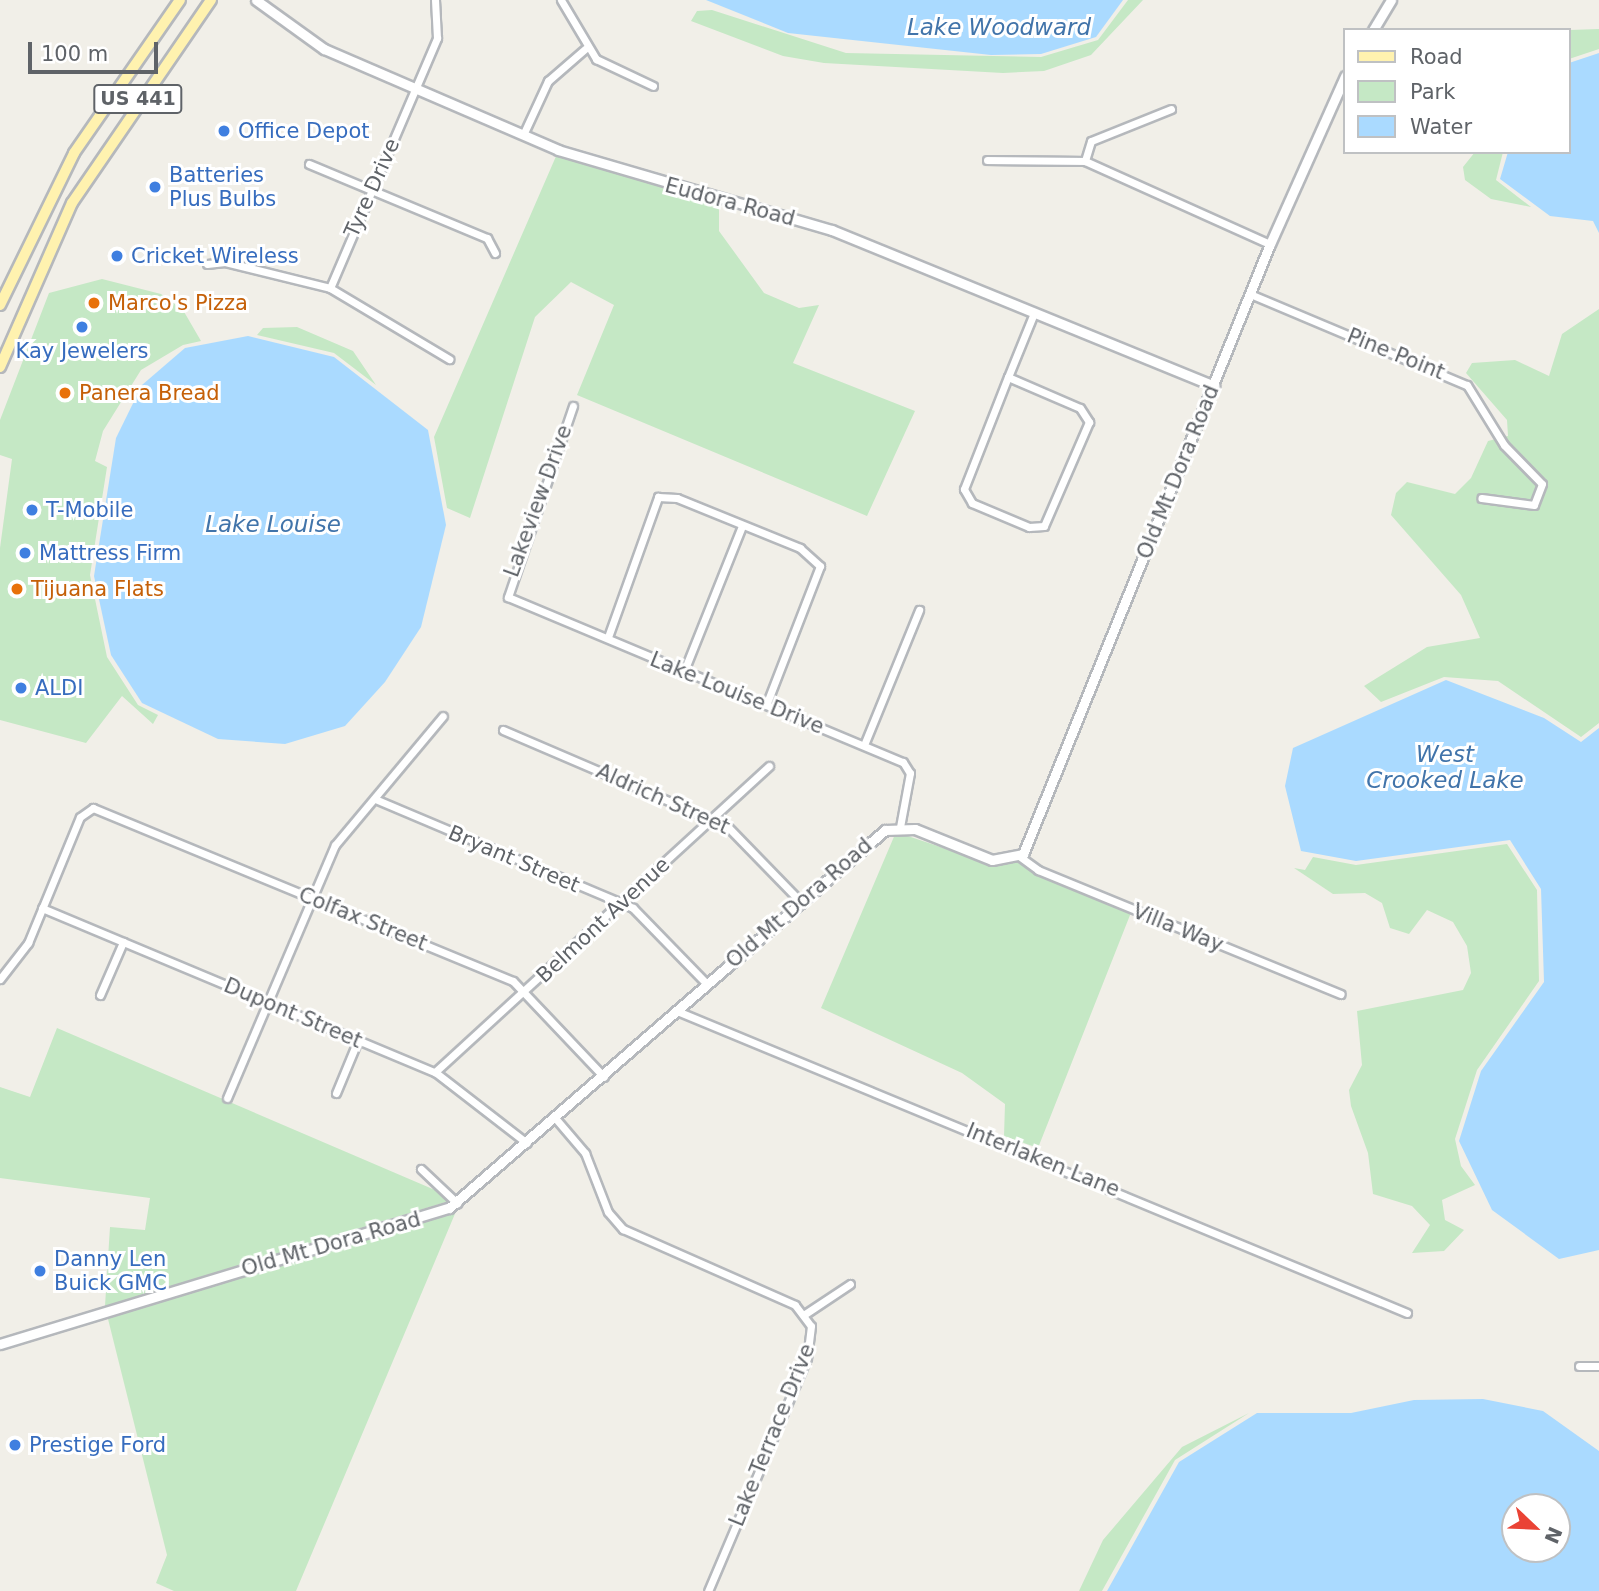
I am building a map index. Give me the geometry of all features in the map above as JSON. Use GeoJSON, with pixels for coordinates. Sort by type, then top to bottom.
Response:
{"type":"FeatureCollection","features":[{"type":"Feature","properties":{"kind":"main road","name":"US 441"},"geometry":{"type":"LineString","coordinates":[[0,305],[74,153],[180,0]]}},
{"type":"Feature","properties":{"kind":"main road","name":"US 441"},"geometry":{"type":"LineString","coordinates":[[0,367],[72,204],[211,0]]}},
{"type":"Feature","properties":{"kind":"street","name":"Eudora Road"},"geometry":{"type":"LineString","coordinates":[[256,0],[324,49],[523,135],[594,163],[832,230],[1214,386]]}},
{"type":"Feature","properties":{"kind":"street","name":"Tyre Drive"},"geometry":{"type":"LineString","coordinates":[[330,288],[437,38],[435,0]]}},
{"type":"Feature","properties":{"kind":"street"},"geometry":{"type":"LineString","coordinates":[[561,0],[585,49],[606,66],[653,86]]}},
{"type":"Feature","properties":{"kind":"street"},"geometry":{"type":"LineString","coordinates":[[1374,28],[1391,0]]}},
{"type":"Feature","properties":{"kind":"street"},"geometry":{"type":"LineString","coordinates":[[523,135],[548,81],[585,49]]}},
{"type":"Feature","properties":{"kind":"street","name":"Old Mt Dora Road"},"geometry":{"type":"LineString","coordinates":[[1019,856],[1038,829],[1270,244],[1344,78]]}},
{"type":"Feature","properties":{"kind":"street"},"geometry":{"type":"LineString","coordinates":[[1085,161],[1091,141],[1171,109]]}},
{"type":"Feature","properties":{"kind":"street"},"geometry":{"type":"LineString","coordinates":[[987,160],[1085,161],[1270,244]]}},
{"type":"Feature","properties":{"kind":"street"},"geometry":{"type":"LineString","coordinates":[[309,164],[487,238],[495,253]]}},
{"type":"Feature","properties":{"kind":"street"},"geometry":{"type":"LineString","coordinates":[[207,264],[225,262],[330,288],[449,359]]}},
{"type":"Feature","properties":{"kind":"street","name":"Pine Point"},"geometry":{"type":"LineString","coordinates":[[1250,294],[1467,384],[1504,445],[1542,484],[1541,500],[1534,505],[1481,498]]}},
{"type":"Feature","properties":{"kind":"street"},"geometry":{"type":"LineString","coordinates":[[1008,377],[1080,408],[1089,422],[1044,526],[1029,527],[965,495],[966,473],[1034,313]]}},
{"type":"Feature","properties":{"kind":"street","name":"Lakeview Drive"},"geometry":{"type":"LineString","coordinates":[[508,597],[573,406]]}},
{"type":"Feature","properties":{"kind":"street"},"geometry":{"type":"LineString","coordinates":[[608,637],[658,497],[677,498],[817,557],[810,594],[766,705]]}},
{"type":"Feature","properties":{"kind":"street"},"geometry":{"type":"LineString","coordinates":[[684,671],[742,526]]}},
{"type":"Feature","properties":{"kind":"street","name":"Lake Louise Drive"},"geometry":{"type":"LineString","coordinates":[[508,597],[864,745],[909,770],[900,827]]}},
{"type":"Feature","properties":{"kind":"street"},"geometry":{"type":"LineString","coordinates":[[864,745],[919,610]]}},
{"type":"Feature","properties":{"kind":"street"},"geometry":{"type":"LineString","coordinates":[[227,1098],[335,845],[443,716]]}},
{"type":"Feature","properties":{"kind":"street","name":"Aldrich Street"},"geometry":{"type":"LineString","coordinates":[[503,730],[715,820],[749,844],[799,900]]}},
{"type":"Feature","properties":{"kind":"street","name":"Belmont Avenue"},"geometry":{"type":"LineString","coordinates":[[435,1072],[715,820],[769,766]]}},
{"type":"Feature","properties":{"kind":"street","name":"Bryant Street"},"geometry":{"type":"LineString","coordinates":[[375,799],[633,908],[707,984]]}},
{"type":"Feature","properties":{"kind":"street","name":"Colfax Street"},"geometry":{"type":"LineString","coordinates":[[42,908],[80,817],[90,808],[528,990],[604,1077]]}},
{"type":"Feature","properties":{"kind":"street"},"geometry":{"type":"LineString","coordinates":[[900,827],[992,860],[1019,856]]}},
{"type":"Feature","properties":{"kind":"street","name":"Old Mt Dora Road"},"geometry":{"type":"LineString","coordinates":[[0,1344],[404,1225],[457,1203],[529,1144],[860,846],[900,827]]}},
{"type":"Feature","properties":{"kind":"street","name":"Villa Way"},"geometry":{"type":"LineString","coordinates":[[1019,856],[1038,870],[1341,994]]}},
{"type":"Feature","properties":{"kind":"street"},"geometry":{"type":"LineString","coordinates":[[0,979],[18,961],[42,908]]}},
{"type":"Feature","properties":{"kind":"street","name":"Dupont Street"},"geometry":{"type":"LineString","coordinates":[[42,908],[435,1072],[529,1144]]}},
{"type":"Feature","properties":{"kind":"street"},"geometry":{"type":"LineString","coordinates":[[100,995],[123,942]]}},
{"type":"Feature","properties":{"kind":"street","name":"Interlaken Lane"},"geometry":{"type":"LineString","coordinates":[[677,1011],[1407,1312]]}},
{"type":"Feature","properties":{"kind":"street"},"geometry":{"type":"LineString","coordinates":[[336,1093],[358,1040]]}},
{"type":"Feature","properties":{"kind":"street","name":"Lake Terrace Drive"},"geometry":{"type":"LineString","coordinates":[[556,1119],[585,1153],[608,1212],[623,1229],[805,1314],[812,1334],[807,1358],[708,1591]]}},
{"type":"Feature","properties":{"kind":"street"},"geometry":{"type":"LineString","coordinates":[[421,1169],[457,1203]]}},
{"type":"Feature","properties":{"kind":"street"},"geometry":{"type":"LineString","coordinates":[[805,1314],[850,1284]]}},
{"type":"Feature","properties":{"kind":"street"},"geometry":{"type":"LineString","coordinates":[[1578,1366],[1599,1366]]}},
{"type":"Feature","properties":{"kind":"green space"},"geometry":{"type":"Polygon","coordinates":[[[1128,0],[1143,0],[1091,55],[1044,71],[1003,73],[824,63],[783,56],[691,21],[697,11],[712,10],[846,53],[1041,57],[1098,40],[1128,0]]]}},
{"type":"Feature","properties":{"kind":"green space"},"geometry":{"type":"Polygon","coordinates":[[[1599,29],[1599,49],[1571,58],[1571,30],[1599,29]]]}},
{"type":"Feature","properties":{"kind":"green space"},"geometry":{"type":"Polygon","coordinates":[[[557,154],[719,203],[719,231],[764,293],[799,308],[819,305],[793,363],[915,411],[867,516],[577,395],[614,305],[571,282],[535,317],[470,518],[447,508],[434,437],[557,154]]]}},
{"type":"Feature","properties":{"kind":"green space"},"geometry":{"type":"Polygon","coordinates":[[[1473,154],[1502,154],[1496,180],[1531,207],[1491,199],[1465,180],[1463,167],[1473,154]]]}},
{"type":"Feature","properties":{"kind":"green space"},"geometry":{"type":"Polygon","coordinates":[[[102,279],[161,294],[183,310],[201,341],[183,345],[141,370],[103,431],[95,461],[107,467],[90,575],[107,657],[138,705],[158,715],[153,724],[122,696],[86,743],[0,720],[0,548],[12,459],[0,455],[0,420],[49,293],[102,279]]]}},
{"type":"Feature","properties":{"kind":"green space"},"geometry":{"type":"Polygon","coordinates":[[[1599,309],[1599,723],[1581,737],[1498,681],[1444,677],[1381,702],[1364,686],[1427,647],[1480,638],[1461,595],[1391,515],[1396,493],[1407,482],[1455,494],[1471,478],[1488,441],[1508,436],[1507,420],[1466,373],[1472,363],[1515,360],[1549,376],[1562,334],[1599,309]]]}},
{"type":"Feature","properties":{"kind":"green space"},"geometry":{"type":"Polygon","coordinates":[[[297,327],[353,351],[376,385],[334,353],[257,335],[263,328],[297,327]]]}},
{"type":"Feature","properties":{"kind":"green space"},"geometry":{"type":"Polygon","coordinates":[[[896,832],[991,864],[1020,861],[1134,905],[1038,1148],[1004,1136],[1005,1104],[962,1073],[821,1008],[896,832]]]}},
{"type":"Feature","properties":{"kind":"green space"},"geometry":{"type":"Polygon","coordinates":[[[1507,844],[1537,890],[1539,981],[1477,1070],[1455,1139],[1461,1166],[1475,1185],[1442,1200],[1445,1220],[1464,1230],[1444,1251],[1412,1253],[1430,1225],[1412,1206],[1373,1194],[1368,1153],[1351,1106],[1349,1090],[1362,1065],[1357,1011],[1463,990],[1471,973],[1467,946],[1453,922],[1427,910],[1409,934],[1390,928],[1382,903],[1365,893],[1333,894],[1294,868],[1305,870],[1313,857],[1356,865],[1507,844]]]}},
{"type":"Feature","properties":{"kind":"green space"},"geometry":{"type":"Polygon","coordinates":[[[57,1028],[456,1199],[105,1306],[110,1227],[145,1230],[150,1198],[0,1178],[0,1087],[30,1097],[57,1028]]]}},
{"type":"Feature","properties":{"kind":"green space"},"geometry":{"type":"Polygon","coordinates":[[[457,1209],[296,1591],[174,1591],[156,1583],[167,1555],[107,1315],[457,1209]]]}},
{"type":"Feature","properties":{"kind":"green space"},"geometry":{"type":"Polygon","coordinates":[[[1249,1413],[1175,1460],[1102,1591],[1079,1591],[1103,1540],[1182,1447],[1249,1413]]]}},
{"type":"Feature","properties":{"kind":"water","name":"Lake Woodward"},"geometry":{"type":"Polygon","coordinates":[[[706,0],[1123,0],[1096,37],[1041,54],[991,55],[788,33],[706,0]]]}},
{"type":"Feature","properties":{"kind":"water"},"geometry":{"type":"Polygon","coordinates":[[[1599,53],[1599,233],[1593,221],[1550,216],[1500,179],[1507,154],[1571,154],[1571,62],[1599,53]]]}},
{"type":"Feature","properties":{"kind":"water","name":"Lake Louise"},"geometry":{"type":"Polygon","coordinates":[[[248,336],[334,357],[428,430],[446,525],[421,627],[385,682],[345,726],[285,744],[218,739],[142,703],[111,655],[94,576],[116,438],[142,385],[185,348],[248,336]]]}},
{"type":"Feature","properties":{"kind":"water","name":"West Crooked Lake"},"geometry":{"type":"Polygon","coordinates":[[[1446,680],[1544,718],[1581,742],[1599,728],[1599,1250],[1559,1259],[1492,1210],[1459,1141],[1481,1071],[1544,982],[1541,889],[1510,840],[1356,861],[1301,851],[1285,786],[1293,748],[1446,680]]]}},
{"type":"Feature","properties":{"kind":"water"},"geometry":{"type":"Polygon","coordinates":[[[1483,1399],[1543,1411],[1599,1451],[1599,1591],[1107,1591],[1179,1462],[1257,1413],[1351,1413],[1414,1400],[1483,1399]]]}},
{"type":"Feature","properties":{"kind":"place","name":"Office Depot"},"geometry":{"type":"Point","coordinates":[224,131]}},
{"type":"Feature","properties":{"kind":"place","name":"Batteries Plus Bulbs"},"geometry":{"type":"Point","coordinates":[155,187]}},
{"type":"Feature","properties":{"kind":"place","name":"Cricket Wireless"},"geometry":{"type":"Point","coordinates":[117,256]}},
{"type":"Feature","properties":{"kind":"place","name":"Marco's Pizza"},"geometry":{"type":"Point","coordinates":[94,303]}},
{"type":"Feature","properties":{"kind":"place","name":"Kay Jewelers"},"geometry":{"type":"Point","coordinates":[82,327]}},
{"type":"Feature","properties":{"kind":"place","name":"Panera Bread"},"geometry":{"type":"Point","coordinates":[65,393]}},
{"type":"Feature","properties":{"kind":"place","name":"T-Mobile"},"geometry":{"type":"Point","coordinates":[32,510]}},
{"type":"Feature","properties":{"kind":"place","name":"Mattress Firm"},"geometry":{"type":"Point","coordinates":[25,553]}},
{"type":"Feature","properties":{"kind":"place","name":"Tijuana Flats"},"geometry":{"type":"Point","coordinates":[17,589]}},
{"type":"Feature","properties":{"kind":"place","name":"ALDI"},"geometry":{"type":"Point","coordinates":[21,688]}},
{"type":"Feature","properties":{"kind":"place","name":"Danny Len Buick GMC"},"geometry":{"type":"Point","coordinates":[40,1271]}},
{"type":"Feature","properties":{"kind":"place","name":"Prestige Ford"},"geometry":{"type":"Point","coordinates":[15,1445]}}]}
